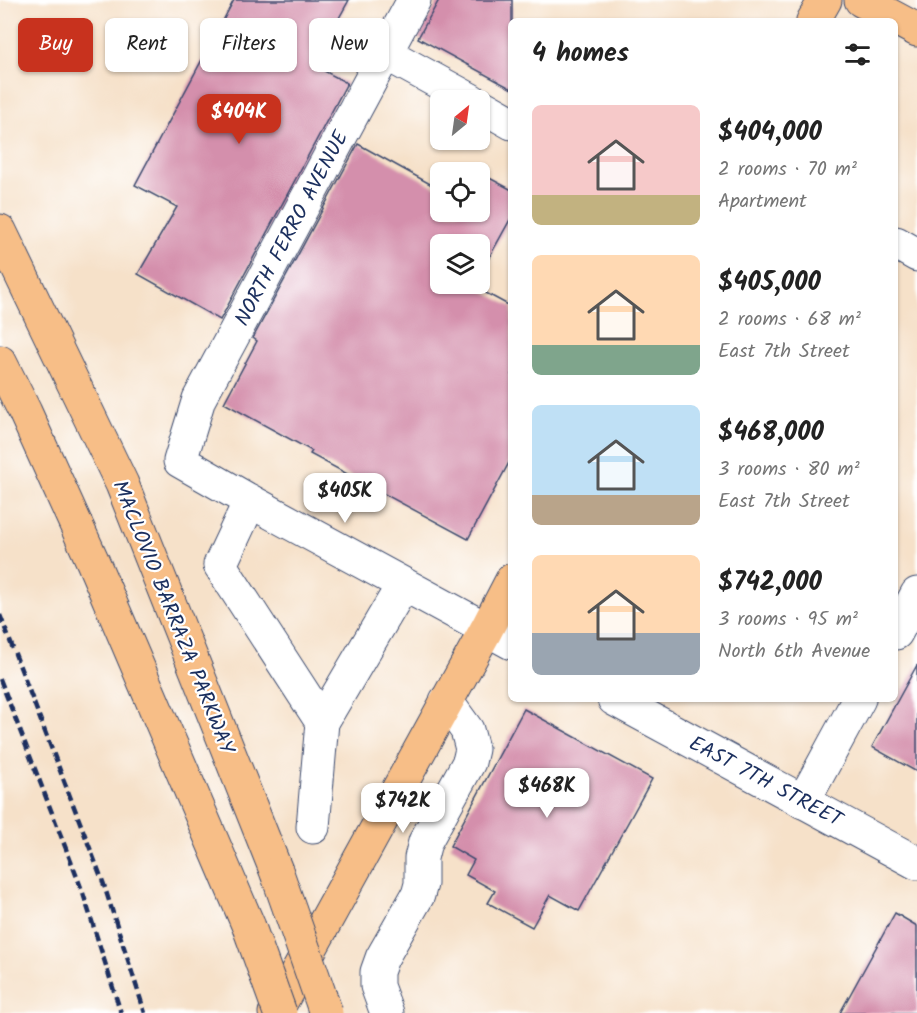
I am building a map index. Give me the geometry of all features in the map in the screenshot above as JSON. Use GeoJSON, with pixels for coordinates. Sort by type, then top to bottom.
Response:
{"type":"FeatureCollection","features":[{"type":"Feature","properties":{"kind":"main road"},"geometry":{"type":"LineString","coordinates":[[815,18],[825,0]]}},
{"type":"Feature","properties":{"kind":"main road"},"geometry":{"type":"LineString","coordinates":[[861,0],[895,18]]}},
{"type":"Feature","properties":{"kind":"main road"},"geometry":{"type":"LineString","coordinates":[[898,20],[917,30]]}},
{"type":"Feature","properties":{"kind":"main road","name":"MACLOVIO BARRAZA PARKWAY"},"geometry":{"type":"LineString","coordinates":[[0,231],[122,484],[277,873],[326,1013]]}},
{"type":"Feature","properties":{"kind":"main road"},"geometry":{"type":"LineString","coordinates":[[0,362],[93,562],[249,927],[280,1013]]}},
{"type":"Feature","properties":{"kind":"main road"},"geometry":{"type":"LineString","coordinates":[[275,1013],[446,701],[499,637],[508,598]]}},
{"type":"Feature","properties":{"kind":"street","name":"NORTH FERRO AVENUE"},"geometry":{"type":"LineString","coordinates":[[389,46],[414,0]]}},
{"type":"Feature","properties":{"kind":"street"},"geometry":{"type":"LineString","coordinates":[[389,55],[453,90]]}},
{"type":"Feature","properties":{"kind":"street","name":"NORTH FERRO AVENUE"},"geometry":{"type":"LineString","coordinates":[[250,501],[180,461],[199,399],[375,72]]}},
{"type":"Feature","properties":{"kind":"street"},"geometry":{"type":"LineString","coordinates":[[490,111],[508,121]]}},
{"type":"Feature","properties":{"kind":"street"},"geometry":{"type":"LineString","coordinates":[[898,244],[917,255]]}},
{"type":"Feature","properties":{"kind":"street"},"geometry":{"type":"LineString","coordinates":[[322,722],[220,565],[250,501],[499,637]]}},
{"type":"Feature","properties":{"kind":"street"},"geometry":{"type":"LineString","coordinates":[[313,827],[322,722],[403,585]]}},
{"type":"Feature","properties":{"kind":"street"},"geometry":{"type":"LineString","coordinates":[[898,629],[917,594]]}},
{"type":"Feature","properties":{"kind":"street"},"geometry":{"type":"LineString","coordinates":[[387,1013],[377,986],[377,972],[382,958],[418,895],[421,884],[421,858],[425,842],[469,762],[472,749],[467,730],[446,701]]}},
{"type":"Feature","properties":{"kind":"street","name":"EAST 7TH STREET"},"geometry":{"type":"LineString","coordinates":[[620,702],[917,863]]}},
{"type":"Feature","properties":{"kind":"street"},"geometry":{"type":"LineString","coordinates":[[803,802],[858,702]]}},
{"type":"Feature","properties":{"kind":"building"},"geometry":{"type":"Polygon","coordinates":[[[234,0],[349,0],[339,18],[309,18],[309,72],[326,72],[347,83],[220,320],[138,274],[177,207],[135,185],[200,64],[200,72],[297,72],[297,18],[224,18],[234,0]]]}},
{"type":"Feature","properties":{"kind":"building"},"geometry":{"type":"Polygon","coordinates":[[[439,0],[512,0],[512,18],[508,18],[508,87],[418,38],[439,0]]]}},
{"type":"Feature","properties":{"kind":"building"},"geometry":{"type":"Polygon","coordinates":[[[358,144],[430,184],[430,222],[490,222],[490,178],[508,188],[508,223],[490,256],[490,234],[430,234],[430,294],[488,294],[508,305],[508,464],[468,539],[310,454],[312,451],[224,403],[257,341],[253,338],[358,144]]]}},
{"type":"Feature","properties":{"kind":"building"},"geometry":{"type":"Polygon","coordinates":[[[917,665],[917,772],[872,747],[917,665]]]}},
{"type":"Feature","properties":{"kind":"building"},"geometry":{"type":"Polygon","coordinates":[[[524,709],[652,779],[579,911],[550,895],[532,927],[488,903],[495,891],[466,875],[474,860],[450,846],[524,709]]]}},
{"type":"Feature","properties":{"kind":"building"},"geometry":{"type":"Polygon","coordinates":[[[895,913],[917,926],[917,1013],[840,1013],[895,913]]]}},
{"type":"Feature","properties":{"kind":"railway"},"geometry":{"type":"LineString","coordinates":[[0,615],[103,882],[145,1013]]}},
{"type":"Feature","properties":{"kind":"railway"},"geometry":{"type":"LineString","coordinates":[[0,679],[82,890],[121,1013]]}}]}
